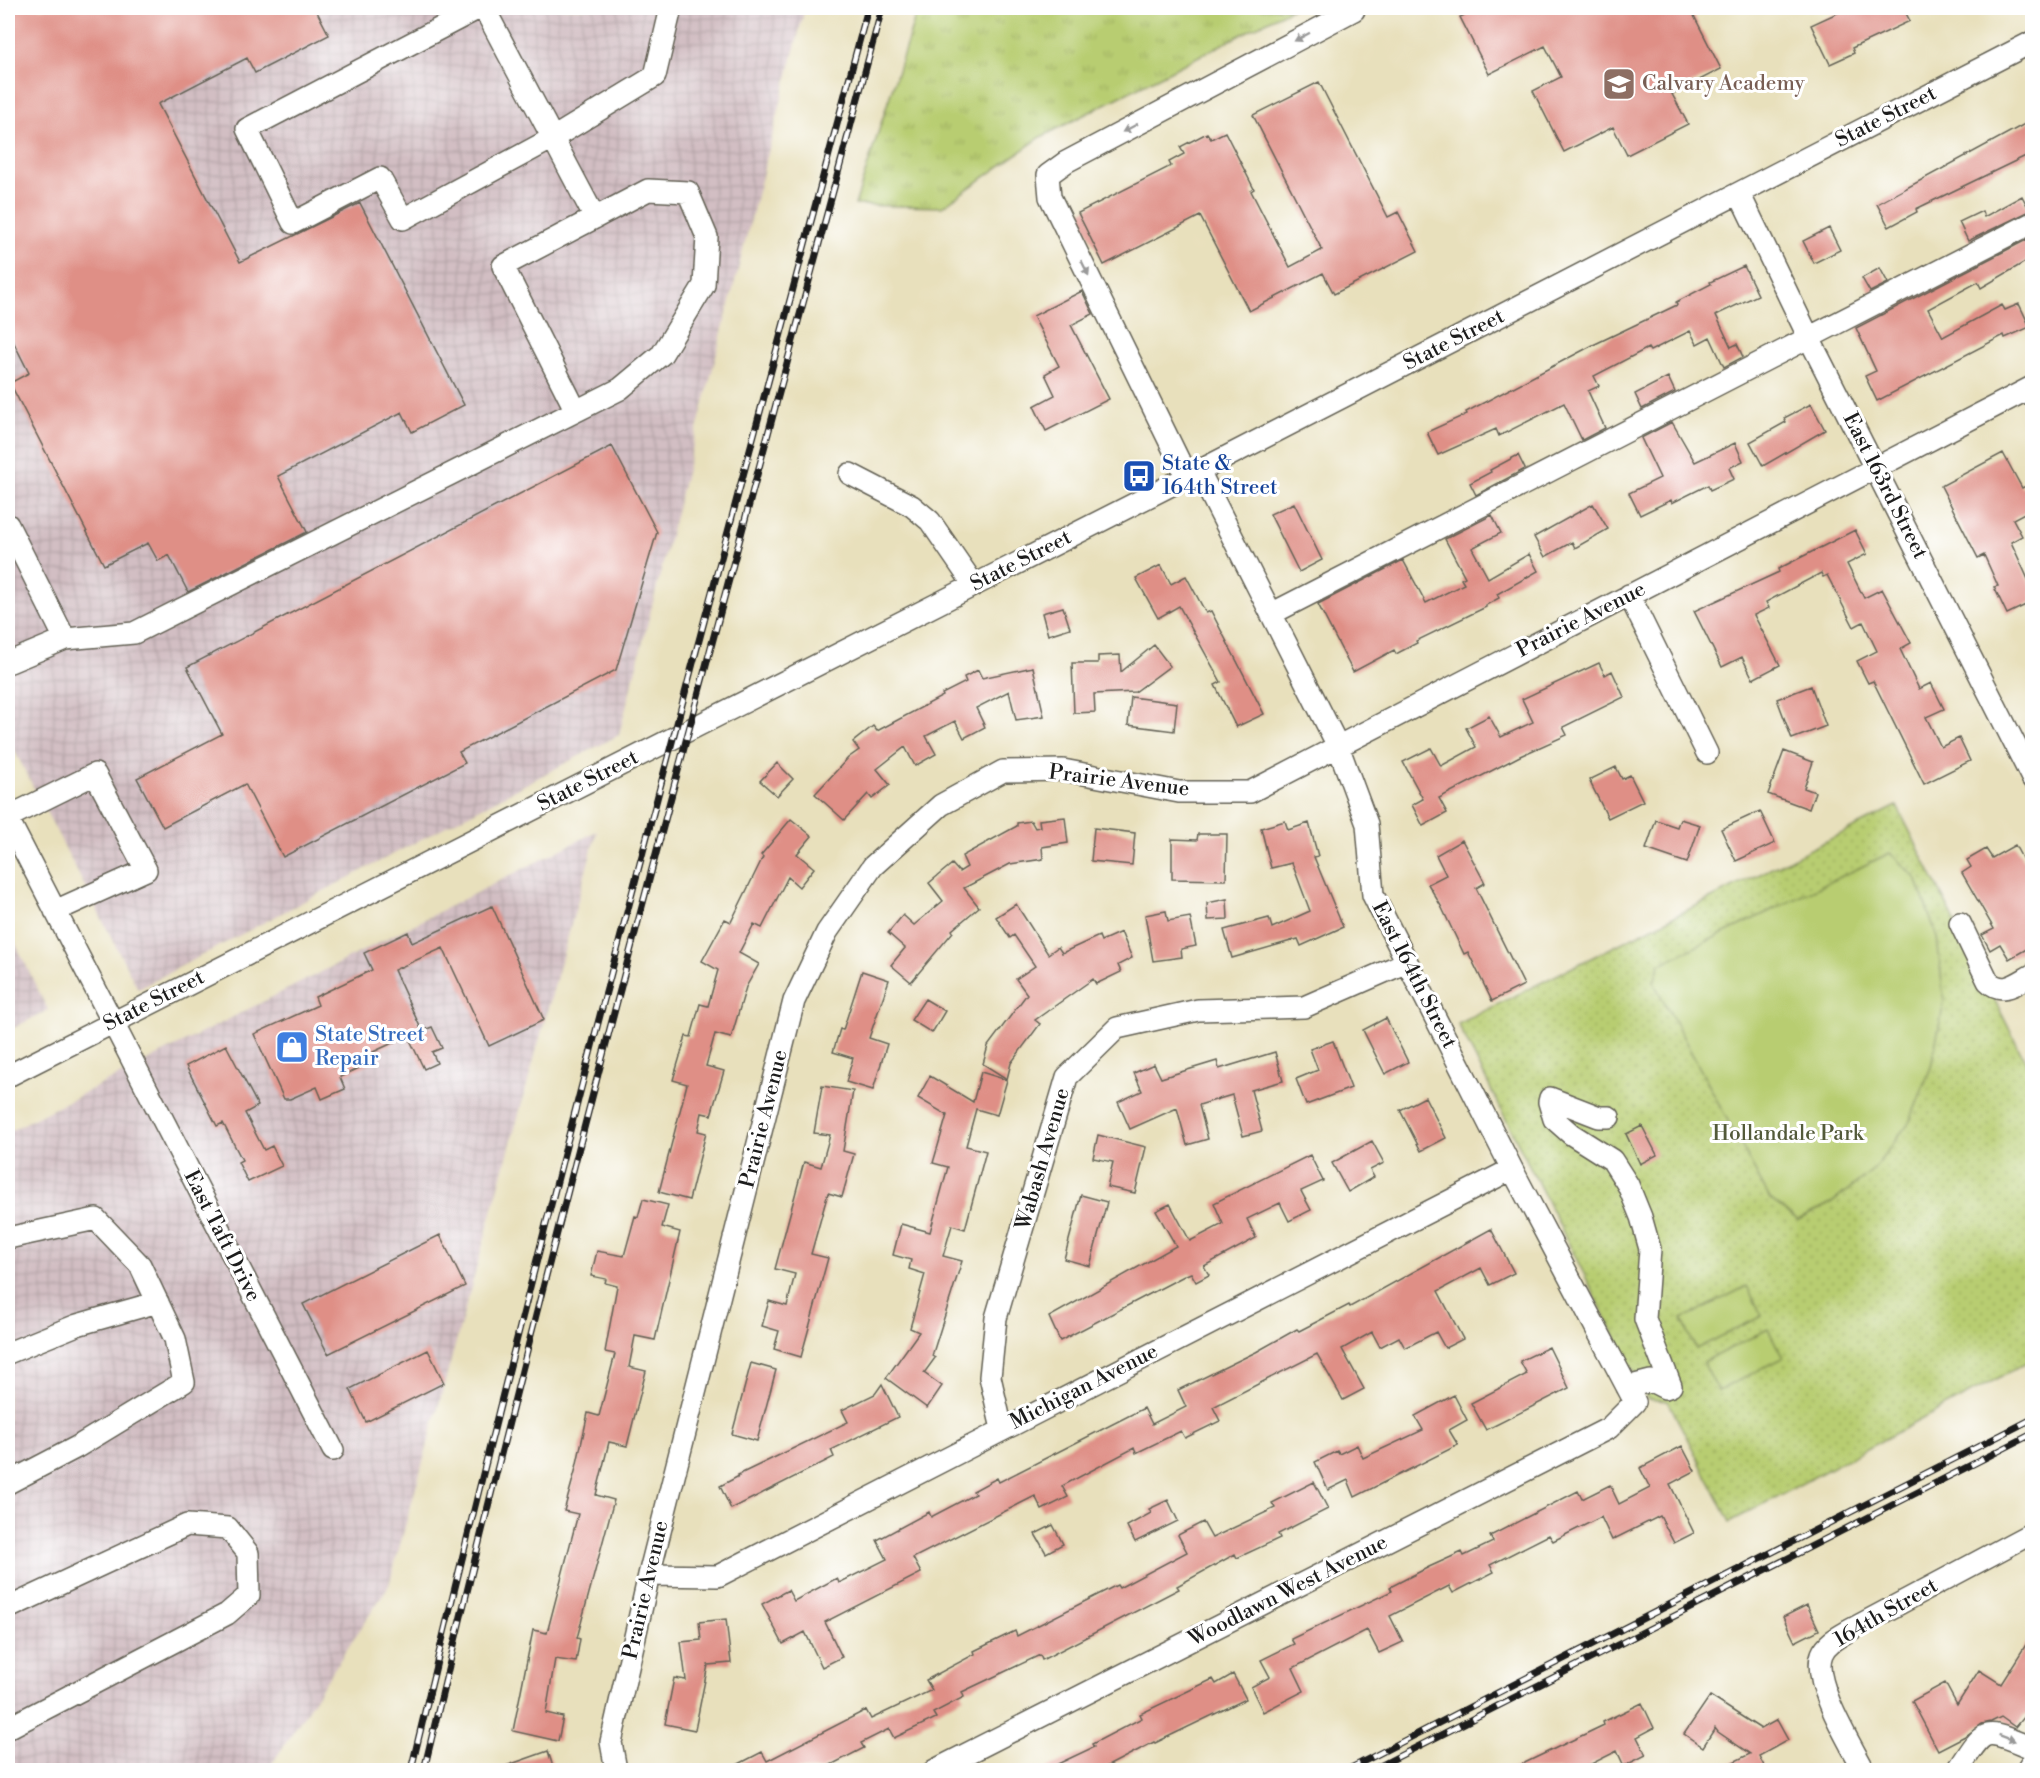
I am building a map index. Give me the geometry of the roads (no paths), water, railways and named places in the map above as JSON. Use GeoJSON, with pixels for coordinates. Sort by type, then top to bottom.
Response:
{"type":"FeatureCollection","features":[{"type":"Feature","properties":{"kind":"street"},"geometry":{"type":"LineString","coordinates":[[479,8],[247,129],[293,223],[380,177],[403,219],[553,138],[655,76],[671,8]]}},
{"type":"Feature","properties":{"kind":"street"},"geometry":{"type":"LineString","coordinates":[[484,8],[595,218]]}},
{"type":"Feature","properties":{"kind":"street","name":"East 164th Street"},"geometry":{"type":"LineString","coordinates":[[1354,10],[1066,162],[1048,175],[1050,197],[1193,474],[1271,614],[1338,746],[1367,824],[1373,895],[1512,1168],[1631,1394]]}},
{"type":"Feature","properties":{"kind":"street","name":"State Street"},"geometry":{"type":"LineString","coordinates":[[8,1076],[1193,474],[2032,42]]}},
{"type":"Feature","properties":{"kind":"street"},"geometry":{"type":"LineString","coordinates":[[8,661],[65,639],[134,633],[620,389],[662,354],[704,285],[707,237],[688,192],[648,190],[503,266],[576,411]]}},
{"type":"Feature","properties":{"kind":"street","name":"East 163rd Street"},"geometry":{"type":"LineString","coordinates":[[1739,193],[1809,338],[2032,778]]}},
{"type":"Feature","properties":{"kind":"street"},"geometry":{"type":"LineString","coordinates":[[1271,614],[2032,223]]}},
{"type":"Feature","properties":{"kind":"street","name":"Prairie Avenue"},"geometry":{"type":"LineString","coordinates":[[616,1770],[612,1742],[649,1575],[794,1001],[827,932],[873,866],[942,805],[1003,771],[1063,770],[1179,792],[1250,792],[2032,387]]}},
{"type":"Feature","properties":{"kind":"street"},"geometry":{"type":"LineString","coordinates":[[850,474],[912,506],[930,521],[974,585]]}},
{"type":"Feature","properties":{"kind":"street"},"geometry":{"type":"LineString","coordinates":[[8,525],[65,639]]}},
{"type":"Feature","properties":{"kind":"street"},"geometry":{"type":"LineString","coordinates":[[1629,595],[1707,753]]}},
{"type":"Feature","properties":{"kind":"street"},"geometry":{"type":"LineString","coordinates":[[8,818],[95,774],[146,870],[55,912]]}},
{"type":"Feature","properties":{"kind":"street","name":"East Taft Drive"},"geometry":{"type":"LineString","coordinates":[[8,818],[333,1450]]}},
{"type":"Feature","properties":{"kind":"street"},"geometry":{"type":"LineString","coordinates":[[1960,923],[1988,981],[1994,986],[1999,989],[2006,988],[2032,975]]}},
{"type":"Feature","properties":{"kind":"street","name":"Wabash Avenue"},"geometry":{"type":"LineString","coordinates":[[1002,1429],[990,1377],[996,1318],[1067,1077],[1117,1028],[1198,1010],[1304,1007],[1407,962]]}},
{"type":"Feature","properties":{"kind":"street"},"geometry":{"type":"LineString","coordinates":[[1609,1117],[1599,1117],[1550,1098],[1554,1119],[1571,1134],[1612,1160],[1628,1185],[1650,1249],[1645,1319],[1671,1386],[1665,1388],[1651,1381],[1631,1394]]}},
{"type":"Feature","properties":{"kind":"street","name":"Michigan Avenue"},"geometry":{"type":"LineString","coordinates":[[649,1575],[718,1576],[1512,1168]]}},
{"type":"Feature","properties":{"kind":"street"},"geometry":{"type":"LineString","coordinates":[[8,1238],[96,1219],[140,1265],[176,1339],[184,1382],[77,1447],[8,1483]]}},
{"type":"Feature","properties":{"kind":"street"},"geometry":{"type":"LineString","coordinates":[[8,1353],[77,1325],[158,1302]]}},
{"type":"Feature","properties":{"kind":"street","name":"Woodlawn West Avenue"},"geometry":{"type":"LineString","coordinates":[[935,1770],[1609,1428],[1631,1394]]}},
{"type":"Feature","properties":{"kind":"street"},"geometry":{"type":"LineString","coordinates":[[8,1608],[187,1525],[228,1528],[248,1553],[249,1595],[227,1614],[8,1728]]}},
{"type":"Feature","properties":{"kind":"street","name":"164th Street"},"geometry":{"type":"LineString","coordinates":[[1864,1770],[1828,1700],[1821,1680],[1822,1653],[1833,1641],[1850,1630],[2032,1533]]}},
{"type":"Feature","properties":{"kind":"street"},"geometry":{"type":"LineString","coordinates":[[1958,1770],[1978,1739],[1987,1734],[1996,1734],[2032,1748]]}},
{"type":"Feature","properties":{"kind":"street"},"geometry":{"type":"LineString","coordinates":[[2027,1770],[2032,1762]]}},
{"type":"Feature","properties":{"kind":"railway"},"geometry":{"type":"LineString","coordinates":[[411,1770],[464,1549],[576,1108],[868,8]]}},
{"type":"Feature","properties":{"kind":"railway"},"geometry":{"type":"LineString","coordinates":[[424,1770],[477,1549],[589,1108],[882,8]]}},
{"type":"Feature","properties":{"kind":"railway"},"geometry":{"type":"LineString","coordinates":[[1347,1770],[2032,1419]]}},
{"type":"Feature","properties":{"kind":"railway"},"geometry":{"type":"LineString","coordinates":[[1372,1770],[2032,1434]]}},
{"type":"Feature","properties":{"kind":"place","name":"Calvary Academy"},"geometry":{"type":"Point","coordinates":[1619,84]}},
{"type":"Feature","properties":{"kind":"place","name":"State & 164th Street"},"geometry":{"type":"Point","coordinates":[1139,476]}},
{"type":"Feature","properties":{"kind":"place","name":"State Street Repair"},"geometry":{"type":"Point","coordinates":[292,1047]}},
{"type":"Feature","properties":{"kind":"park label","name":"Hollandale Park"},"geometry":{"type":"Point","coordinates":[1788,1134]}}]}
